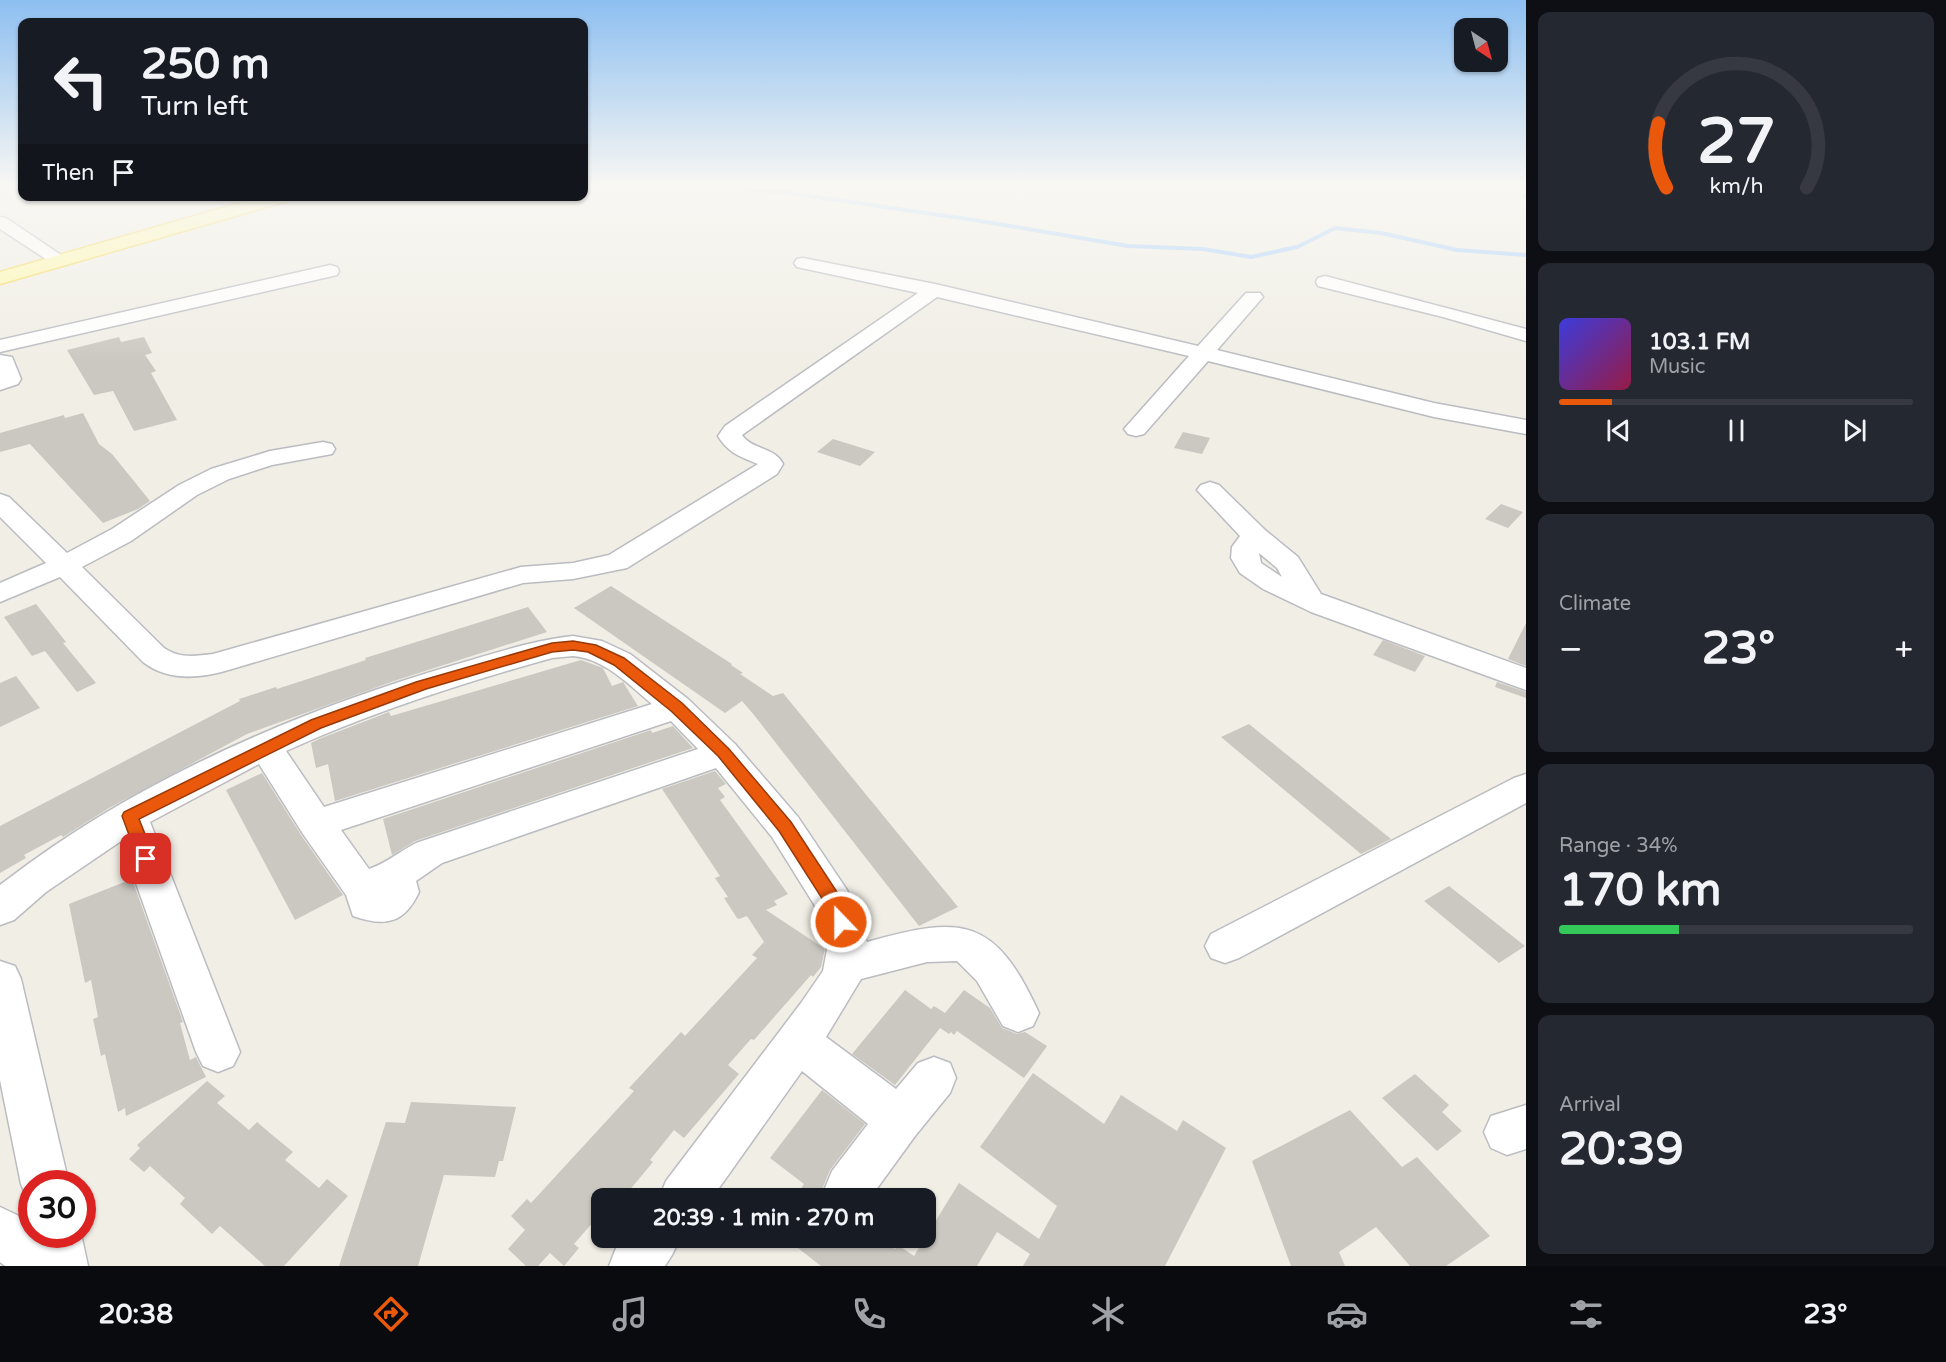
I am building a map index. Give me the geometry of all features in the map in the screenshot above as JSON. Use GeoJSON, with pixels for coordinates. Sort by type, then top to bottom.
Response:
{"type":"FeatureCollection","features":[{"type":"Feature","properties":{"kind":"main road"},"geometry":{"type":"LineString","coordinates":[[0,278],[100,245]]}},
{"type":"Feature","properties":{"kind":"main road"},"geometry":{"type":"LineString","coordinates":[[0,270],[47,261],[105,245]]}},
{"type":"Feature","properties":{"kind":"street"},"geometry":{"type":"LineString","coordinates":[[8,245],[47,261]]}},
{"type":"Feature","properties":{"kind":"street"},"geometry":{"type":"LineString","coordinates":[[34,245],[47,261]]}},
{"type":"Feature","properties":{"kind":"street"},"geometry":{"type":"LineString","coordinates":[[803,263],[936,290],[1431,410],[1526,427]]}},
{"type":"Feature","properties":{"kind":"street"},"geometry":{"type":"LineString","coordinates":[[0,346],[330,271]]}},
{"type":"Feature","properties":{"kind":"street"},"geometry":{"type":"LineString","coordinates":[[1325,282],[1450,313],[1526,335]]}},
{"type":"Feature","properties":{"kind":"street"},"geometry":{"type":"LineString","coordinates":[[0,502],[155,658],[168,666],[187,668],[214,664],[521,574],[573,571],[616,562],[641,549],[768,469],[771,464],[770,460],[738,447],[730,436],[733,431],[936,290]]}},
{"type":"Feature","properties":{"kind":"street"},"geometry":{"type":"LineString","coordinates":[[1136,429],[1253,297]]}},
{"type":"Feature","properties":{"kind":"street"},"geometry":{"type":"LineString","coordinates":[[0,361],[4,362],[10,379],[0,382]]}},
{"type":"Feature","properties":{"kind":"street"},"geometry":{"type":"LineString","coordinates":[[0,593],[63,566],[137,527],[187,491],[211,478],[249,463],[284,454],[323,449]]}},
{"type":"Feature","properties":{"kind":"street"},"geometry":{"type":"LineString","coordinates":[[1210,490],[1255,536],[1288,563],[1310,600],[1321,606],[1526,679]]}},
{"type":"Feature","properties":{"kind":"street"},"geometry":{"type":"LineString","coordinates":[[0,909],[19,889],[130,816],[316,724],[421,686],[552,648],[573,645],[591,648],[619,661],[677,707],[723,753],[785,827],[833,901],[848,945],[842,976],[798,1041],[690,1188]]}},
{"type":"Feature","properties":{"kind":"street"},"geometry":{"type":"LineString","coordinates":[[316,824],[677,707]]}},
{"type":"Feature","properties":{"kind":"street"},"geometry":{"type":"LineString","coordinates":[[266,747],[316,824],[378,886],[429,853],[723,753]]}},
{"type":"Feature","properties":{"kind":"street"},"geometry":{"type":"LineString","coordinates":[[1225,946],[1526,787]]}},
{"type":"Feature","properties":{"kind":"street"},"geometry":{"type":"LineString","coordinates":[[130,816],[218,1052]]}},
{"type":"Feature","properties":{"kind":"street"},"geometry":{"type":"LineString","coordinates":[[844,966],[939,942],[967,945],[985,961],[1018,1013]]}},
{"type":"Feature","properties":{"kind":"street"},"geometry":{"type":"LineString","coordinates":[[0,979],[42,1170]]}},
{"type":"Feature","properties":{"kind":"street"},"geometry":{"type":"LineString","coordinates":[[798,1041],[899,1120]]}},
{"type":"Feature","properties":{"kind":"street"},"geometry":{"type":"LineString","coordinates":[[849,1188],[899,1120],[934,1078]]}},
{"type":"Feature","properties":{"kind":"street"},"geometry":{"type":"LineString","coordinates":[[0,1232],[46,1266]]}},
{"type":"Feature","properties":{"kind":"street"},"geometry":{"type":"LineString","coordinates":[[59,1248],[63,1266]]}},
{"type":"Feature","properties":{"kind":"street"},"geometry":{"type":"LineString","coordinates":[[634,1266],[648,1248]]}},
{"type":"Feature","properties":{"kind":"building"},"geometry":{"type":"Polygon","coordinates":[[[119,337],[121,342],[144,337],[152,353],[145,355],[156,371],[151,373],[177,420],[134,431],[113,391],[94,395],[67,350],[119,337]]]}},
{"type":"Feature","properties":{"kind":"building"},"geometry":{"type":"Polygon","coordinates":[[[83,413],[99,444],[112,454],[150,501],[138,509],[103,523],[30,444],[0,452],[0,433],[64,415],[65,418],[83,413]]]}},
{"type":"Feature","properties":{"kind":"building"},"geometry":{"type":"Polygon","coordinates":[[[1183,432],[1210,438],[1202,454],[1174,448],[1183,432]]]}},
{"type":"Feature","properties":{"kind":"building"},"geometry":{"type":"Polygon","coordinates":[[[833,439],[875,452],[860,466],[817,452],[833,439]]]}},
{"type":"Feature","properties":{"kind":"building"},"geometry":{"type":"Polygon","coordinates":[[[1501,504],[1523,512],[1508,528],[1485,519],[1501,504]]]}},
{"type":"Feature","properties":{"kind":"building"},"geometry":{"type":"Polygon","coordinates":[[[611,586],[732,664],[743,673],[740,674],[773,696],[783,693],[958,907],[919,926],[742,701],[725,713],[574,608],[611,586]]]}},
{"type":"Feature","properties":{"kind":"building"},"geometry":{"type":"Polygon","coordinates":[[[36,604],[66,642],[63,643],[96,683],[77,692],[45,651],[32,656],[4,617],[36,604]]]}},
{"type":"Feature","properties":{"kind":"building"},"geometry":{"type":"Polygon","coordinates":[[[528,607],[547,632],[394,681],[247,734],[109,808],[63,837],[61,835],[24,855],[26,858],[0,873],[0,826],[240,701],[239,699],[276,687],[277,689],[366,660],[365,658],[528,607]]]}},
{"type":"Feature","properties":{"kind":"building"},"geometry":{"type":"Polygon","coordinates":[[[1526,623],[1526,666],[1508,659],[1526,623]]]}},
{"type":"Feature","properties":{"kind":"building"},"geometry":{"type":"Polygon","coordinates":[[[1383,640],[1425,656],[1415,672],[1373,655],[1383,640]]]}},
{"type":"Feature","properties":{"kind":"building"},"geometry":{"type":"Polygon","coordinates":[[[581,660],[603,668],[612,686],[623,682],[638,706],[335,801],[328,764],[316,768],[311,743],[319,739],[389,712],[391,716],[581,660]]]}},
{"type":"Feature","properties":{"kind":"building"},"geometry":{"type":"Polygon","coordinates":[[[16,676],[40,708],[0,727],[0,683],[16,676]]]}},
{"type":"Feature","properties":{"kind":"building"},"geometry":{"type":"Polygon","coordinates":[[[1497,682],[1526,692],[1526,698],[1495,687],[1497,682]]]}},
{"type":"Feature","properties":{"kind":"building"},"geometry":{"type":"Polygon","coordinates":[[[1249,724],[1391,839],[1361,854],[1221,737],[1249,724]]]}},
{"type":"Feature","properties":{"kind":"building"},"geometry":{"type":"Polygon","coordinates":[[[673,726],[693,748],[415,841],[392,855],[383,819],[651,730],[652,733],[673,726]]]}},
{"type":"Feature","properties":{"kind":"building"},"geometry":{"type":"Polygon","coordinates":[[[715,771],[726,784],[718,788],[725,797],[720,800],[788,894],[774,901],[777,905],[766,910],[825,949],[821,967],[728,1065],[739,1074],[684,1138],[674,1130],[650,1160],[653,1162],[631,1188],[591,1188],[591,1225],[574,1244],[579,1248],[564,1266],[550,1253],[538,1266],[526,1266],[508,1249],[525,1230],[511,1216],[527,1199],[531,1203],[634,1091],[629,1088],[681,1032],[685,1036],[757,958],[752,955],[764,942],[747,916],[737,918],[724,898],[728,897],[715,878],[720,876],[662,789],[715,771]]]}},
{"type":"Feature","properties":{"kind":"building"},"geometry":{"type":"Polygon","coordinates":[[[262,773],[301,835],[343,895],[295,920],[226,790],[262,773]]]}},
{"type":"Feature","properties":{"kind":"building"},"geometry":{"type":"Polygon","coordinates":[[[132,879],[183,1022],[180,1023],[190,1060],[196,1057],[206,1077],[126,1116],[125,1108],[118,1112],[105,1054],[101,1056],[93,1019],[98,1017],[91,980],[85,983],[69,904],[132,879]]]}},
{"type":"Feature","properties":{"kind":"building"},"geometry":{"type":"Polygon","coordinates":[[[1449,886],[1525,946],[1499,963],[1424,901],[1449,886]]]}},
{"type":"Feature","properties":{"kind":"building"},"geometry":{"type":"Polygon","coordinates":[[[905,990],[931,1009],[934,1006],[945,1013],[964,990],[990,1008],[1002,1028],[1017,1034],[1025,1032],[1047,1046],[1024,1078],[957,1031],[954,1035],[940,1028],[895,1085],[852,1054],[905,990]]]}},
{"type":"Feature","properties":{"kind":"building"},"geometry":{"type":"Polygon","coordinates":[[[1033,1073],[1104,1124],[1121,1095],[1177,1131],[1183,1120],[1226,1148],[1165,1266],[1023,1266],[1030,1254],[997,1232],[977,1266],[821,1266],[798,1248],[902,1248],[914,1256],[919,1248],[936,1248],[936,1220],[959,1183],[1039,1239],[1057,1206],[980,1147],[1033,1073]]]}},
{"type":"Feature","properties":{"kind":"building"},"geometry":{"type":"Polygon","coordinates":[[[1415,1074],[1449,1105],[1442,1112],[1462,1131],[1437,1151],[1382,1098],[1415,1074]]]}},
{"type":"Feature","properties":{"kind":"building"},"geometry":{"type":"Polygon","coordinates":[[[207,1081],[225,1096],[217,1103],[249,1130],[257,1122],[293,1152],[285,1160],[319,1188],[327,1179],[348,1196],[284,1266],[265,1266],[220,1226],[212,1234],[180,1204],[185,1198],[150,1166],[144,1172],[129,1159],[140,1148],[137,1145],[207,1081]]]}},
{"type":"Feature","properties":{"kind":"building"},"geometry":{"type":"Polygon","coordinates":[[[822,1090],[865,1124],[830,1170],[823,1188],[801,1188],[804,1184],[770,1158],[822,1090]]]}},
{"type":"Feature","properties":{"kind":"building"},"geometry":{"type":"Polygon","coordinates":[[[411,1102],[516,1107],[503,1161],[499,1161],[495,1177],[444,1175],[418,1266],[339,1266],[386,1122],[405,1123],[411,1102]]]}},
{"type":"Feature","properties":{"kind":"building"},"geometry":{"type":"Polygon","coordinates":[[[1350,1110],[1402,1167],[1417,1157],[1490,1236],[1446,1266],[1410,1266],[1376,1227],[1339,1252],[1345,1266],[1291,1266],[1252,1161],[1350,1110]]]}},
{"type":"Feature","properties":{"kind":"waterway"},"geometry":{"type":"LineString","coordinates":[[1123,245],[1203,249],[1251,257],[1301,245]]}},
{"type":"Feature","properties":{"kind":"waterway"},"geometry":{"type":"LineString","coordinates":[[1435,245],[1457,250],[1526,255]]}},
{"type":"Feature","properties":{"kind":"route"},"geometry":{"type":"LineString","coordinates":[[146,859],[130,816],[184,788],[316,724],[421,686],[552,648],[573,645],[591,648],[619,661],[677,707],[723,753],[785,827],[833,901],[841,922]]}}]}
